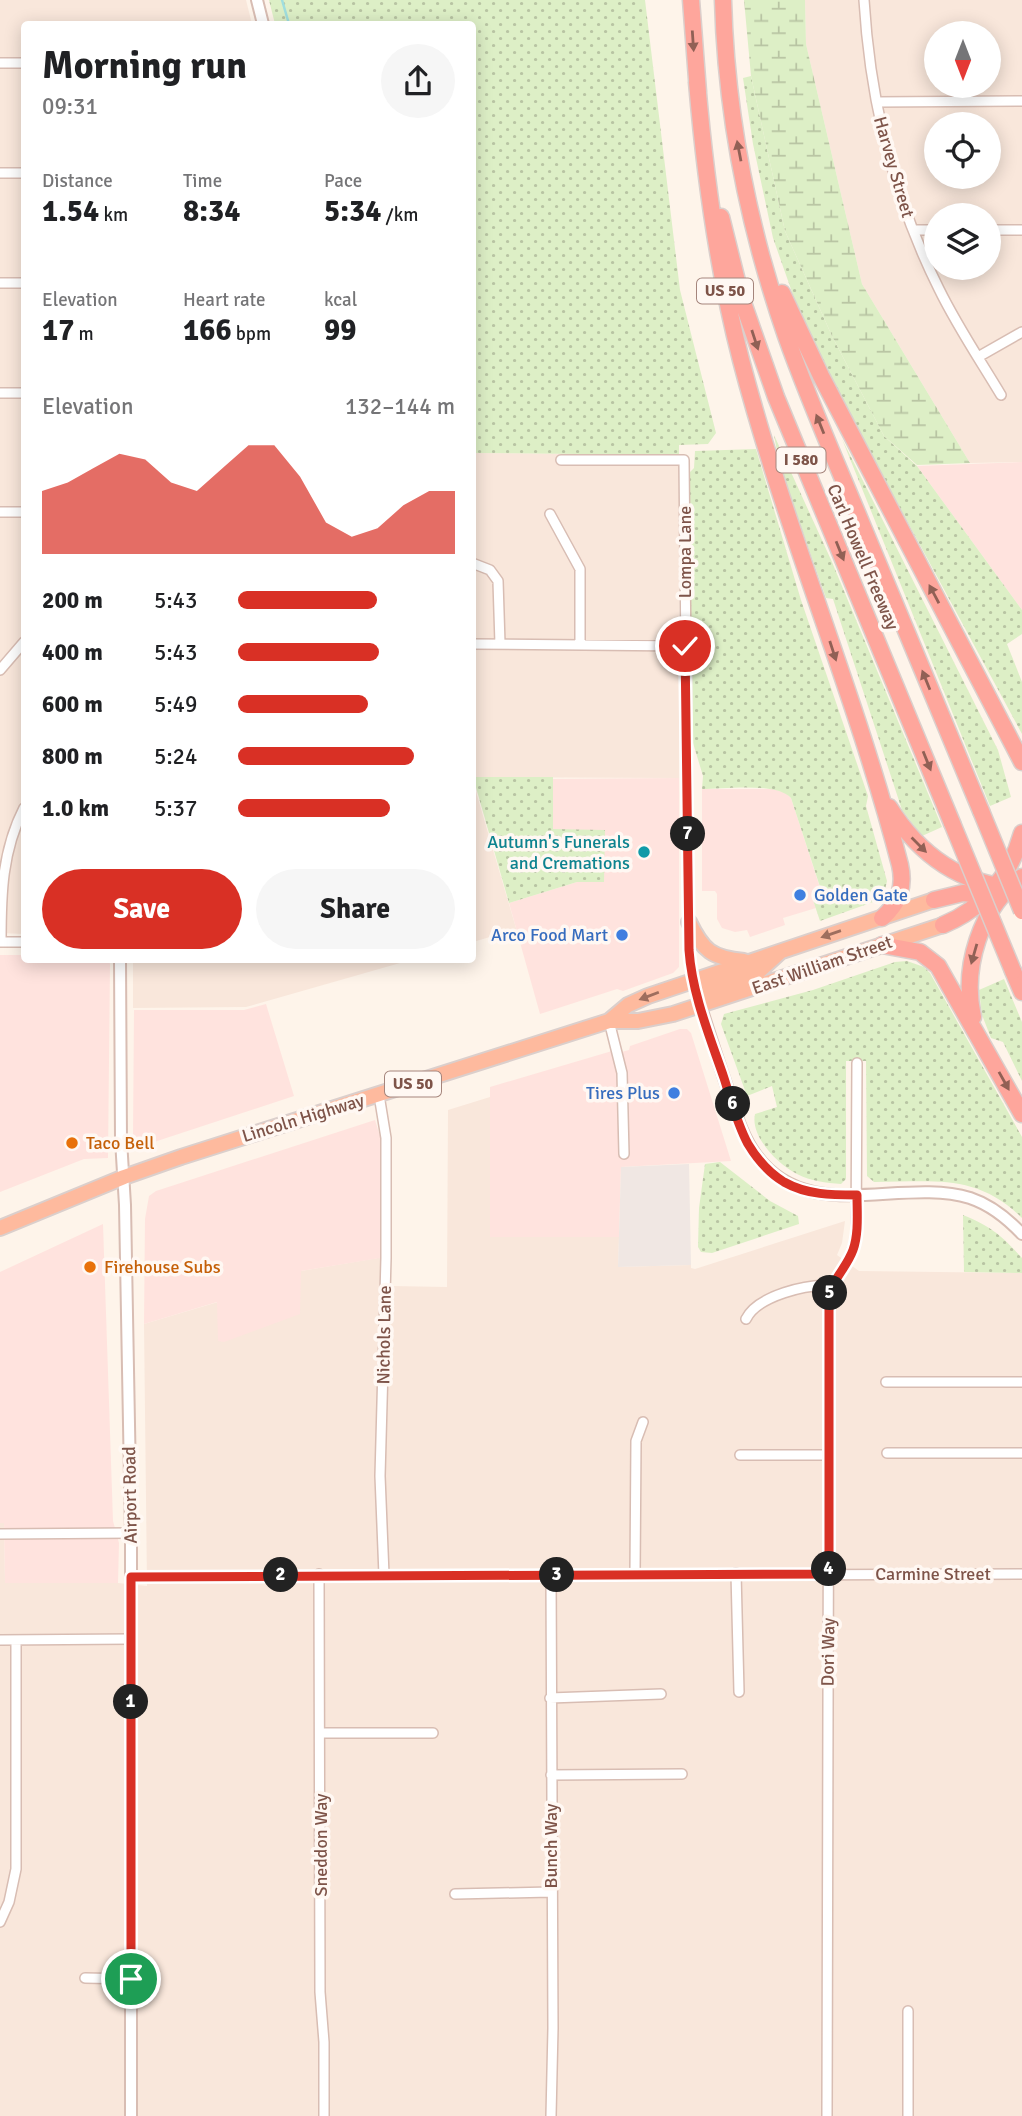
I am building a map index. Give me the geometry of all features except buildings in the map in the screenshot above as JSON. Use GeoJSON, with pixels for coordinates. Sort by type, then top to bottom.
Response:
{"type":"FeatureCollection","features":[{"type":"Feature","properties":{"kind":"highway","name":"Carl Howell Freeway"},"geometry":{"type":"LineString","coordinates":[[691,0],[697,82],[719,206],[732,263],[757,345],[788,427],[1022,992]]}},
{"type":"Feature","properties":{"kind":"highway","name":"Carl Howell Freeway"},"geometry":{"type":"LineString","coordinates":[[723,0],[732,106],[753,218],[775,302],[798,369],[1022,911]]}},
{"type":"Feature","properties":{"kind":"highway","name":"US 50"},"geometry":{"type":"LineString","coordinates":[[697,82],[704,160],[716,244],[740,358],[761,432],[878,790],[902,876],[900,894],[882,918]]}},
{"type":"Feature","properties":{"kind":"highway","name":"US 50"},"geometry":{"type":"LineString","coordinates":[[753,218],[787,306],[811,358],[1021,761]]}},
{"type":"Feature","properties":{"kind":"highway"},"geometry":{"type":"LineString","coordinates":[[878,790],[902,826],[930,856],[964,876],[1003,891],[1022,904]]}},
{"type":"Feature","properties":{"kind":"highway","name":"US 50"},"geometry":{"type":"LineString","coordinates":[[943,925],[1003,891],[1022,833]]}},
{"type":"Feature","properties":{"kind":"highway"},"geometry":{"type":"LineString","coordinates":[[986,1048],[972,1013],[970,974],[979,939],[1003,891],[1022,877]]}},
{"type":"Feature","properties":{"kind":"highway"},"geometry":{"type":"LineString","coordinates":[[934,900],[963,893],[1003,891]]}},
{"type":"Feature","properties":{"kind":"highway","name":"East William Street"},"geometry":{"type":"LineString","coordinates":[[693,980],[934,900]]}},
{"type":"Feature","properties":{"kind":"highway"},"geometry":{"type":"LineString","coordinates":[[689,922],[701,944],[712,954],[749,962]]}},
{"type":"Feature","properties":{"kind":"highway","name":"East William Street"},"geometry":{"type":"LineString","coordinates":[[701,1006],[943,925]]}},
{"type":"Feature","properties":{"kind":"highway"},"geometry":{"type":"LineString","coordinates":[[882,945],[915,951],[934,961],[1022,1114]]}},
{"type":"Feature","properties":{"kind":"highway"},"geometry":{"type":"LineString","coordinates":[[701,1006],[704,992],[756,974],[781,951]]}},
{"type":"Feature","properties":{"kind":"highway","name":"Lincoln Highway"},"geometry":{"type":"LineString","coordinates":[[609,1021],[632,1003],[693,980]]}},
{"type":"Feature","properties":{"kind":"highway","name":"Lincoln Highway"},"geometry":{"type":"LineString","coordinates":[[0,1228],[124,1177],[206,1148],[609,1021],[648,1020],[701,1006]]}},
{"type":"Feature","properties":{"kind":"street"},"geometry":{"type":"LineString","coordinates":[[257,0],[262,21]]}},
{"type":"Feature","properties":{"kind":"street","name":"Harvey Street"},"geometry":{"type":"LineString","coordinates":[[864,0],[877,102],[889,160],[913,230],[939,289],[1001,396]]}},
{"type":"Feature","properties":{"kind":"street"},"geometry":{"type":"LineString","coordinates":[[0,63],[21,63]]}},
{"type":"Feature","properties":{"kind":"street"},"geometry":{"type":"LineString","coordinates":[[877,102],[1022,101]]}},
{"type":"Feature","properties":{"kind":"street"},"geometry":{"type":"LineString","coordinates":[[0,173],[21,173]]}},
{"type":"Feature","properties":{"kind":"street"},"geometry":{"type":"LineString","coordinates":[[913,230],[924,230]]}},
{"type":"Feature","properties":{"kind":"street"},"geometry":{"type":"LineString","coordinates":[[1001,230],[1022,230]]}},
{"type":"Feature","properties":{"kind":"street"},"geometry":{"type":"LineString","coordinates":[[0,283],[21,283]]}},
{"type":"Feature","properties":{"kind":"street"},"geometry":{"type":"LineString","coordinates":[[978,357],[1022,332]]}},
{"type":"Feature","properties":{"kind":"street"},"geometry":{"type":"LineString","coordinates":[[0,393],[21,393]]}},
{"type":"Feature","properties":{"kind":"street","name":"Lompa Lane"},"geometry":{"type":"LineString","coordinates":[[561,460],[684,460],[689,922],[693,980]]}},
{"type":"Feature","properties":{"kind":"street"},"geometry":{"type":"LineString","coordinates":[[0,512],[21,512]]}},
{"type":"Feature","properties":{"kind":"street"},"geometry":{"type":"LineString","coordinates":[[550,514],[580,569],[580,645]]}},
{"type":"Feature","properties":{"kind":"street"},"geometry":{"type":"LineString","coordinates":[[476,565],[490,570],[498,581],[500,644]]}},
{"type":"Feature","properties":{"kind":"street"},"geometry":{"type":"LineString","coordinates":[[476,644],[685,646]]}},
{"type":"Feature","properties":{"kind":"street"},"geometry":{"type":"LineString","coordinates":[[0,670],[21,646]]}},
{"type":"Feature","properties":{"kind":"street"},"geometry":{"type":"LineString","coordinates":[[21,815],[13,832],[5,864],[1,890],[0,942],[21,942]]}},
{"type":"Feature","properties":{"kind":"street","name":"Airport Road"},"geometry":{"type":"LineString","coordinates":[[120,963],[121,1140],[131,1533],[131,2116]]}},
{"type":"Feature","properties":{"kind":"street"},"geometry":{"type":"LineString","coordinates":[[693,980],[740,1126],[762,1163],[783,1182],[802,1190],[830,1194],[961,1196],[996,1210],[1022,1234]]}},
{"type":"Feature","properties":{"kind":"street"},"geometry":{"type":"LineString","coordinates":[[609,1021],[622,1073],[624,1154]]}},
{"type":"Feature","properties":{"kind":"street","name":"Dori Way"},"geometry":{"type":"LineString","coordinates":[[827,2116],[829,1308],[832,1286],[855,1244],[857,1063]]}},
{"type":"Feature","properties":{"kind":"street","name":"Nichols Lane"},"geometry":{"type":"LineString","coordinates":[[379,1095],[386,1138],[386,1258],[380,1476],[383,1575]]}},
{"type":"Feature","properties":{"kind":"street"},"geometry":{"type":"LineString","coordinates":[[746,1319],[754,1307],[773,1298],[812,1286],[832,1286]]}},
{"type":"Feature","properties":{"kind":"street"},"geometry":{"type":"LineString","coordinates":[[886,1382],[1022,1382]]}},
{"type":"Feature","properties":{"kind":"street"},"geometry":{"type":"LineString","coordinates":[[635,1574],[636,1441],[643,1422]]}},
{"type":"Feature","properties":{"kind":"street"},"geometry":{"type":"LineString","coordinates":[[887,1453],[1022,1453]]}},
{"type":"Feature","properties":{"kind":"street"},"geometry":{"type":"LineString","coordinates":[[740,1455],[829,1455]]}},
{"type":"Feature","properties":{"kind":"street"},"geometry":{"type":"LineString","coordinates":[[0,1534],[131,1533]]}},
{"type":"Feature","properties":{"kind":"street"},"geometry":{"type":"LineString","coordinates":[[736,1573],[739,1692]]}},
{"type":"Feature","properties":{"kind":"street","name":"Carmine Street"},"geometry":{"type":"LineString","coordinates":[[131,1577],[319,1574],[1022,1574]]}},
{"type":"Feature","properties":{"kind":"street","name":"Sneddon Way"},"geometry":{"type":"LineString","coordinates":[[319,1574],[320,1992],[324,2042],[324,2116]]}},
{"type":"Feature","properties":{"kind":"street","name":"Bunch Way"},"geometry":{"type":"LineString","coordinates":[[551,1575],[551,2116]]}},
{"type":"Feature","properties":{"kind":"street"},"geometry":{"type":"LineString","coordinates":[[0,1640],[131,1639]]}},
{"type":"Feature","properties":{"kind":"street"},"geometry":{"type":"LineString","coordinates":[[0,1922],[9,1902],[16,1870],[16,1640]]}},
{"type":"Feature","properties":{"kind":"street"},"geometry":{"type":"LineString","coordinates":[[550,1698],[661,1694]]}},
{"type":"Feature","properties":{"kind":"street"},"geometry":{"type":"LineString","coordinates":[[320,1733],[433,1733]]}},
{"type":"Feature","properties":{"kind":"street"},"geometry":{"type":"LineString","coordinates":[[551,1775],[682,1774]]}},
{"type":"Feature","properties":{"kind":"street"},"geometry":{"type":"LineString","coordinates":[[455,1894],[551,1892]]}},
{"type":"Feature","properties":{"kind":"street"},"geometry":{"type":"LineString","coordinates":[[85,1978],[131,1979]]}},
{"type":"Feature","properties":{"kind":"street"},"geometry":{"type":"LineString","coordinates":[[908,2011],[908,2116]]}},
{"type":"Feature","properties":{"kind":"shaded area"},"geometry":{"type":"Polygon","coordinates":[[[0,0],[246,0],[251,21],[21,21],[21,934],[0,933],[0,0]]]}},
{"type":"Feature","properties":{"kind":"shaded area"},"geometry":{"type":"Polygon","coordinates":[[[805,0],[1022,0],[1022,462],[970,463],[862,284],[806,44],[805,0]]]}},
{"type":"Feature","properties":{"kind":"shaded area"},"geometry":{"type":"Polygon","coordinates":[[[476,453],[679,455],[679,778],[476,777],[476,453]]]}},
{"type":"Feature","properties":{"kind":"shaded area"},"geometry":{"type":"Polygon","coordinates":[[[1022,462],[1022,610],[917,466],[1022,462]]]}},
{"type":"Feature","properties":{"kind":"shaded area"},"geometry":{"type":"Polygon","coordinates":[[[679,778],[679,967],[673,973],[623,991],[617,989],[540,1014],[509,903],[577,882],[604,882],[553,829],[553,779],[679,778]]]}},
{"type":"Feature","properties":{"kind":"shaded area"},"geometry":{"type":"Polygon","coordinates":[[[702,789],[773,789],[786,793],[791,798],[823,897],[813,900],[816,908],[783,918],[785,925],[750,937],[747,930],[735,932],[722,928],[717,919],[717,894],[715,891],[702,891],[702,789]]]}},
{"type":"Feature","properties":{"kind":"shaded area"},"geometry":{"type":"Polygon","coordinates":[[[476,792],[518,935],[500,934],[476,941],[476,792]]]}},
{"type":"Feature","properties":{"kind":"shaded area"},"geometry":{"type":"Polygon","coordinates":[[[0,955],[21,955],[21,963],[110,963],[108,1158],[84,1159],[0,1192],[0,955]]]}},
{"type":"Feature","properties":{"kind":"shaded area"},"geometry":{"type":"Polygon","coordinates":[[[133,963],[400,963],[246,1007],[133,1008],[133,963]]]}},
{"type":"Feature","properties":{"kind":"shaded area"},"geometry":{"type":"Polygon","coordinates":[[[266,1004],[294,1096],[145,1145],[135,1141],[134,1010],[244,1010],[266,1004]]]}},
{"type":"Feature","properties":{"kind":"shaded area"},"geometry":{"type":"Polygon","coordinates":[[[687,1029],[691,1033],[731,1161],[621,1167],[619,1237],[490,1237],[490,1087],[612,1051],[614,1054],[629,1050],[630,1046],[687,1029]]]}},
{"type":"Feature","properties":{"kind":"shaded area"},"geometry":{"type":"Polygon","coordinates":[[[490,1097],[490,1237],[619,1237],[618,1267],[691,1265],[691,1268],[695,1269],[845,1221],[842,1243],[837,1255],[859,1271],[1022,1273],[1022,2116],[0,2116],[0,1523],[4,1523],[5,1583],[118,1583],[147,1586],[144,1324],[218,1302],[218,1341],[301,1271],[390,1256],[391,1286],[447,1287],[448,1110],[490,1097]]]}},
{"type":"Feature","properties":{"kind":"shaded area"},"geometry":{"type":"Polygon","coordinates":[[[375,1120],[381,1139],[380,1258],[301,1271],[300,1314],[224,1342],[218,1341],[217,1302],[144,1324],[145,1219],[149,1196],[156,1191],[375,1120]]]}},
{"type":"Feature","properties":{"kind":"shaded area"},"geometry":{"type":"Polygon","coordinates":[[[689,1164],[691,1265],[618,1267],[621,1167],[689,1164]]]}},
{"type":"Feature","properties":{"kind":"shaded area"},"geometry":{"type":"Polygon","coordinates":[[[103,1224],[113,1521],[119,1543],[118,1583],[5,1583],[4,1523],[0,1523],[0,1272],[103,1224]]]}},
{"type":"Feature","properties":{"kind":"green space"},"geometry":{"type":"Polygon","coordinates":[[[269,0],[645,0],[680,290],[716,433],[708,444],[679,445],[679,455],[476,453],[476,21],[274,21],[269,0]]]}},
{"type":"Feature","properties":{"kind":"green space"},"geometry":{"type":"Polygon","coordinates":[[[744,0],[805,0],[806,44],[862,284],[970,463],[917,465],[884,436],[832,336],[785,231],[751,76],[744,0]]]}},
{"type":"Feature","properties":{"kind":"green space"},"geometry":{"type":"Polygon","coordinates":[[[751,76],[785,231],[832,336],[884,436],[917,466],[1022,610],[1022,634],[1007,644],[1022,682],[1022,734],[839,395],[799,312],[773,238],[753,144],[743,78],[751,76]]]}},
{"type":"Feature","properties":{"kind":"green space"},"geometry":{"type":"Polygon","coordinates":[[[774,435],[832,562],[942,827],[922,836],[902,810],[833,599],[826,598],[780,467],[774,435]]]}},
{"type":"Feature","properties":{"kind":"green space"},"geometry":{"type":"Polygon","coordinates":[[[842,439],[998,750],[1011,797],[990,806],[842,439]]]}},
{"type":"Feature","properties":{"kind":"green space"},"geometry":{"type":"Polygon","coordinates":[[[756,449],[801,600],[868,796],[866,806],[887,881],[884,894],[873,902],[820,921],[813,900],[823,896],[791,798],[784,793],[762,788],[702,789],[703,776],[690,733],[689,473],[694,468],[695,451],[756,449]]]}},
{"type":"Feature","properties":{"kind":"green space"},"geometry":{"type":"Polygon","coordinates":[[[476,777],[553,777],[553,829],[605,830],[604,882],[577,882],[509,903],[476,788],[476,777]]]}},
{"type":"Feature","properties":{"kind":"green space"},"geometry":{"type":"Polygon","coordinates":[[[907,961],[924,967],[930,973],[1022,1137],[1022,1218],[988,1193],[971,1187],[935,1182],[874,1182],[867,1176],[866,1061],[846,1061],[846,1179],[841,1184],[813,1180],[790,1170],[774,1157],[761,1140],[755,1114],[777,1107],[772,1086],[747,1096],[721,1024],[724,1014],[813,990],[895,962],[907,961]]]}},
{"type":"Feature","properties":{"kind":"green space"},"geometry":{"type":"Polygon","coordinates":[[[1004,979],[1022,1022],[1022,1081],[1003,1042],[991,1038],[982,1015],[979,990],[1004,979]]]}},
{"type":"Feature","properties":{"kind":"green space"},"geometry":{"type":"Polygon","coordinates":[[[720,1162],[770,1201],[798,1216],[799,1224],[712,1253],[701,1252],[698,1247],[699,1208],[705,1164],[720,1162]]]}},
{"type":"Feature","properties":{"kind":"green space"},"geometry":{"type":"Polygon","coordinates":[[[963,1215],[996,1232],[1008,1243],[1022,1258],[1022,1273],[964,1272],[963,1215]]]}},
{"type":"Feature","properties":{"kind":"waterway"},"geometry":{"type":"LineString","coordinates":[[282,0],[288,21]]}},
{"type":"Feature","properties":{"kind":"place","name":"Autumn's Funerals and Cremations"},"geometry":{"type":"Point","coordinates":[644,852]}},
{"type":"Feature","properties":{"kind":"place","name":"Golden Gate"},"geometry":{"type":"Point","coordinates":[800,895]}},
{"type":"Feature","properties":{"kind":"place","name":"Arco Food Mart"},"geometry":{"type":"Point","coordinates":[622,935]}},
{"type":"Feature","properties":{"kind":"place","name":"Tires Plus"},"geometry":{"type":"Point","coordinates":[674,1093]}},
{"type":"Feature","properties":{"kind":"place","name":"Taco Bell"},"geometry":{"type":"Point","coordinates":[72,1143]}},
{"type":"Feature","properties":{"kind":"place","name":"Firehouse Subs"},"geometry":{"type":"Point","coordinates":[90,1267]}},
{"type":"Feature","properties":{"kind":"route"},"geometry":{"type":"LineString","coordinates":[[131,1979],[131,1577],[319,1574],[829,1574],[829,1300],[832,1286],[855,1244],[857,1195],[802,1190],[783,1182],[762,1163],[740,1126],[704,1017],[693,980],[689,950],[685,646]]}}]}
